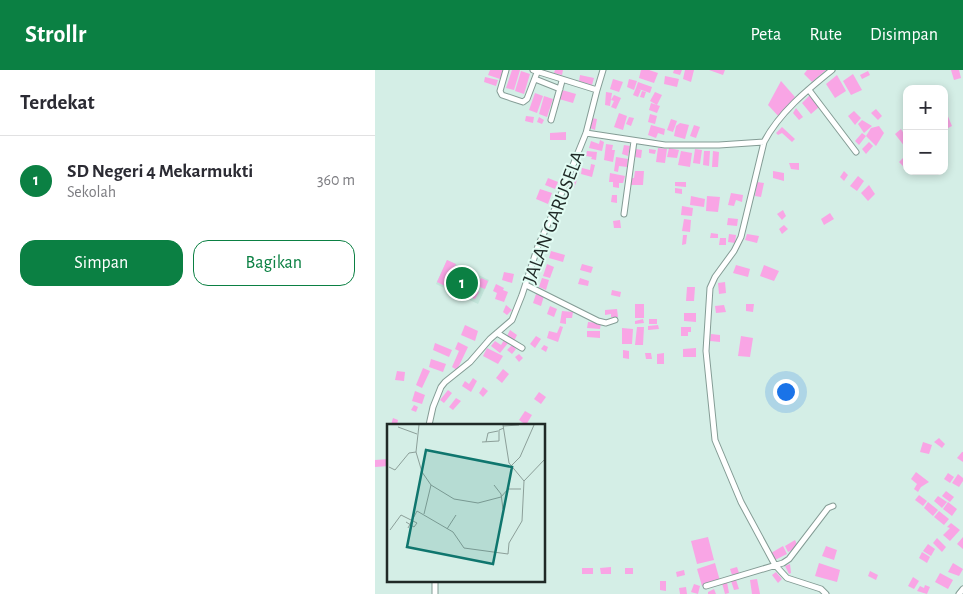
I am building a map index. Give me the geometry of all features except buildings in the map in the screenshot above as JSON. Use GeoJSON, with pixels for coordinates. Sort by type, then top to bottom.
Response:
{"type":"FeatureCollection","features":[{"type":"Feature","properties":{"kind":"street"},"geometry":{"type":"LineString","coordinates":[[507,70],[500,91],[502,95],[525,102],[535,79],[536,70],[563,81],[597,90]]}},
{"type":"Feature","properties":{"kind":"street"},"geometry":{"type":"LineString","coordinates":[[586,133],[603,70]]}},
{"type":"Feature","properties":{"kind":"street"},"geometry":{"type":"LineString","coordinates":[[826,594],[821,589],[787,578],[775,565],[741,502],[715,440],[706,351],[710,288],[741,237],[764,142],[780,119],[832,70]]}},
{"type":"Feature","properties":{"kind":"street"},"geometry":{"type":"LineString","coordinates":[[535,79],[560,89]]}},
{"type":"Feature","properties":{"kind":"street"},"geometry":{"type":"LineString","coordinates":[[551,120],[563,81]]}},
{"type":"Feature","properties":{"kind":"street"},"geometry":{"type":"LineString","coordinates":[[809,90],[856,152]]}},
{"type":"Feature","properties":{"kind":"street","name":"JALAN GARUSELA"},"geometry":{"type":"LineString","coordinates":[[429,424],[433,407],[441,387],[470,362],[512,320],[526,285],[538,246],[586,133],[665,144],[719,145],[764,142]]}},
{"type":"Feature","properties":{"kind":"street"},"geometry":{"type":"LineString","coordinates":[[624,214],[635,141]]}},
{"type":"Feature","properties":{"kind":"street"},"geometry":{"type":"LineString","coordinates":[[526,285],[598,321],[606,323],[615,320]]}},
{"type":"Feature","properties":{"kind":"street"},"geometry":{"type":"LineString","coordinates":[[497,333],[522,348]]}},
{"type":"Feature","properties":{"kind":"street"},"geometry":{"type":"LineString","coordinates":[[706,586],[789,559],[828,508],[833,506]]}},
{"type":"Feature","properties":{"kind":"street"},"geometry":{"type":"LineString","coordinates":[[959,594],[963,589]]}},
{"type":"Feature","properties":{"kind":"shaded area"},"geometry":{"type":"Polygon","coordinates":[[[447,260],[489,280],[478,304],[436,284],[447,260]]]}},
{"type":"Feature","properties":{"kind":"place","name":"SD Negeri 4 Mekarmukti"},"geometry":{"type":"Point","coordinates":[462,283]}}]}
